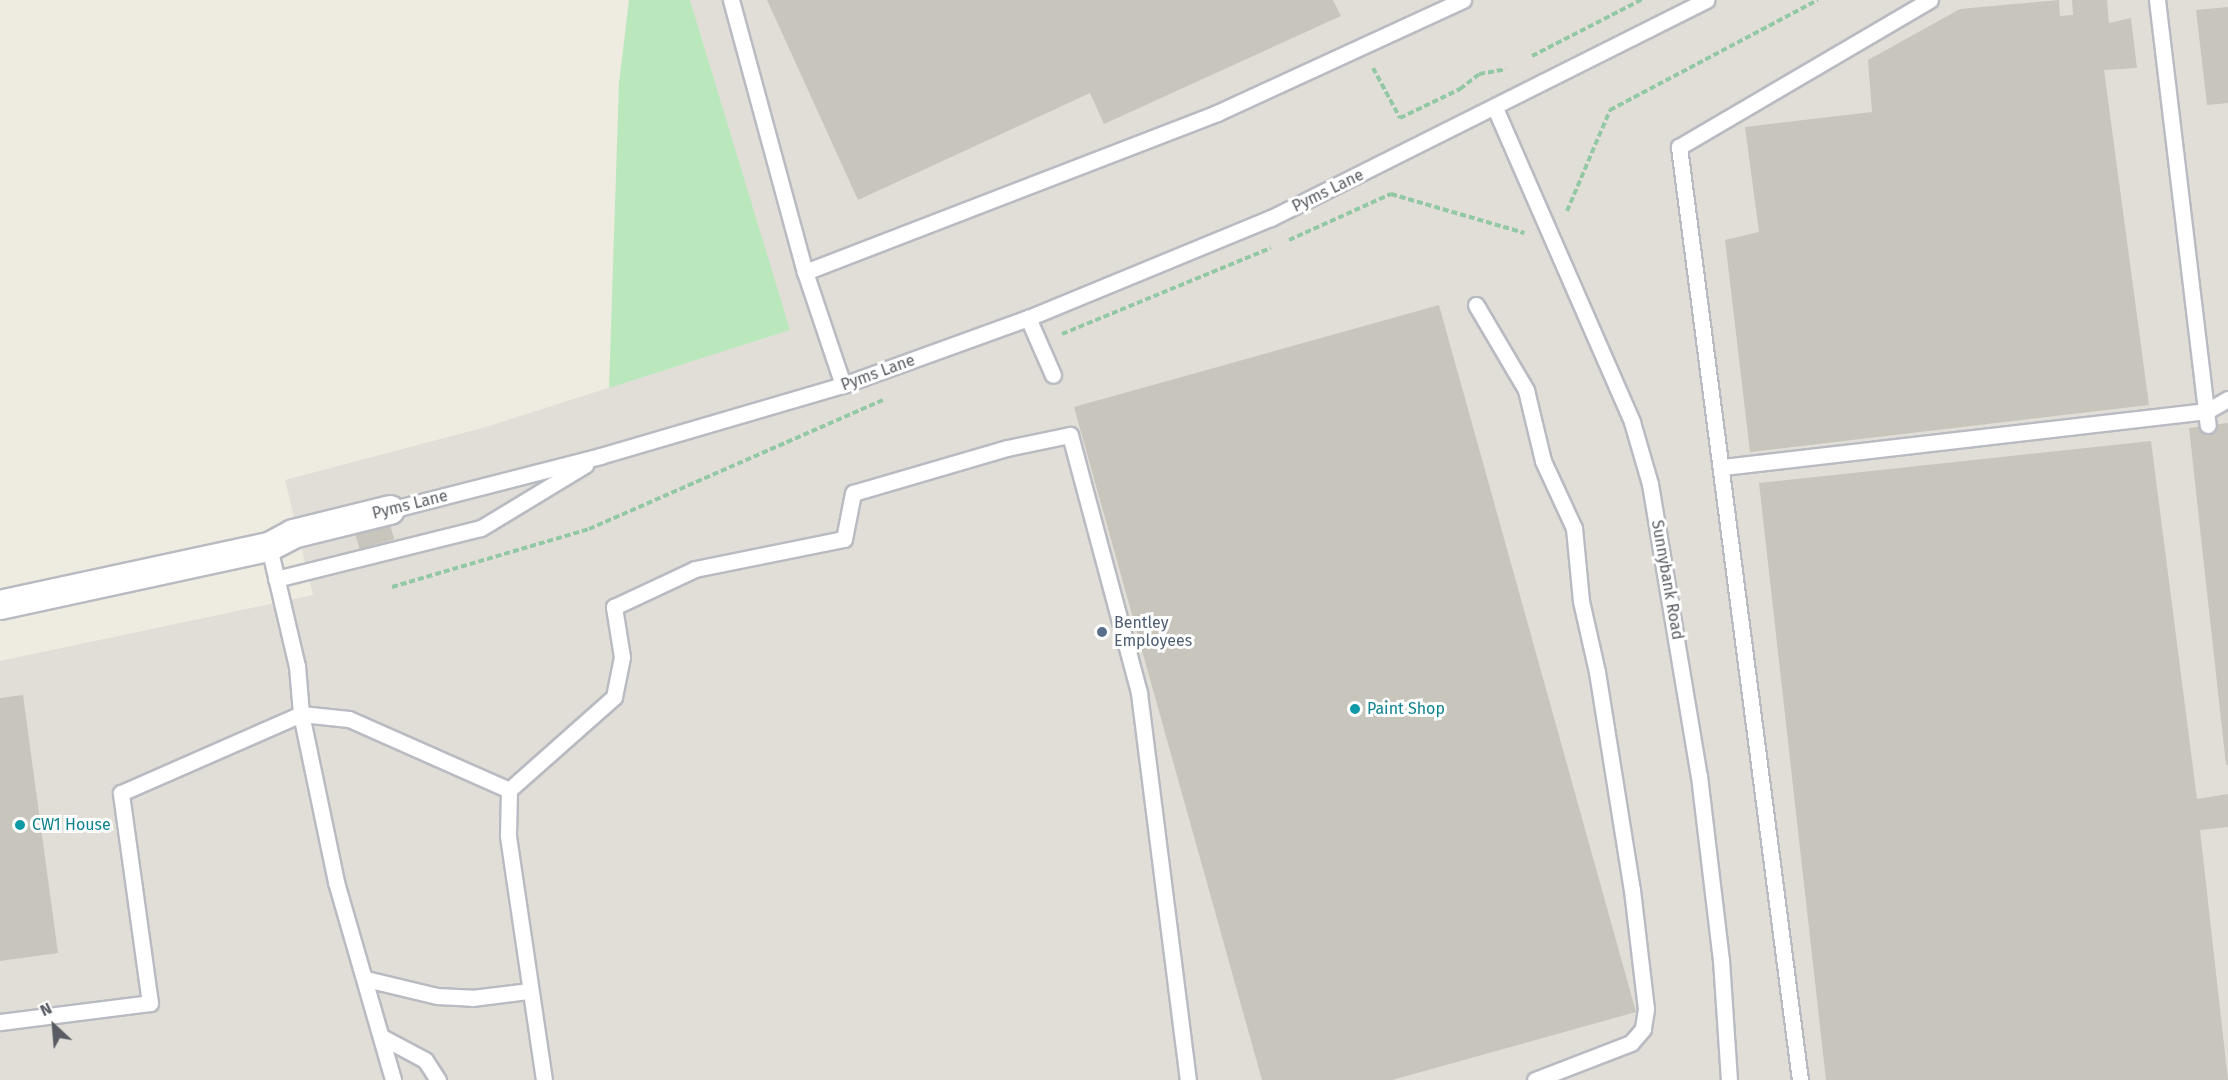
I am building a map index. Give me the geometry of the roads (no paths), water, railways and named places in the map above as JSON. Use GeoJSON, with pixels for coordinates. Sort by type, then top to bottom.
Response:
{"type":"FeatureCollection","features":[{"type":"Feature","properties":{"kind":"street","name":"Pyms Lane"},"geometry":{"type":"LineString","coordinates":[[0,605],[269,547],[293,534],[390,510]]}},
{"type":"Feature","properties":{"kind":"lane"},"geometry":{"type":"LineString","coordinates":[[731,0],[805,272],[843,386]]}},
{"type":"Feature","properties":{"kind":"lane"},"geometry":{"type":"LineString","coordinates":[[805,272],[1217,113],[1463,0]]}},
{"type":"Feature","properties":{"kind":"lane","name":"Pyms Lane"},"geometry":{"type":"LineString","coordinates":[[390,510],[600,456],[843,386],[1028,318],[1271,218],[1495,108],[1688,4],[1706,0]]}},
{"type":"Feature","properties":{"kind":"lane"},"geometry":{"type":"LineString","coordinates":[[1800,1080],[1723,467],[1679,147],[1930,0]]}},
{"type":"Feature","properties":{"kind":"lane"},"geometry":{"type":"LineString","coordinates":[[2157,0],[2208,418]]}},
{"type":"Feature","properties":{"kind":"lane","name":"Sunnybank Road"},"geometry":{"type":"LineString","coordinates":[[1495,108],[1548,223],[1632,422],[1650,484],[1699,776],[1721,960],[1729,1080]]}},
{"type":"Feature","properties":{"kind":"lane"},"geometry":{"type":"LineString","coordinates":[[1476,305],[1526,390],[1543,461],[1574,528],[1581,601],[1598,672],[1646,1009],[1639,1037],[1535,1080]]}},
{"type":"Feature","properties":{"kind":"lane"},"geometry":{"type":"LineString","coordinates":[[1028,318],[1053,375]]}},
{"type":"Feature","properties":{"kind":"lane"},"geometry":{"type":"LineString","coordinates":[[1723,467],[2208,418],[2228,399]]}},
{"type":"Feature","properties":{"kind":"lane"},"geometry":{"type":"LineString","coordinates":[[544,1080],[528,991],[508,835],[509,790],[614,697],[622,657],[614,608],[695,569],[844,539],[853,493],[1006,448],[1071,435],[1139,693],[1188,1080]]}},
{"type":"Feature","properties":{"kind":"lane"},"geometry":{"type":"LineString","coordinates":[[276,579],[481,528],[600,456]]}},
{"type":"Feature","properties":{"kind":"lane"},"geometry":{"type":"LineString","coordinates":[[269,547],[297,666],[301,714],[336,882],[366,979],[393,1080]]}},
{"type":"Feature","properties":{"kind":"lane"},"geometry":{"type":"LineString","coordinates":[[0,1022],[150,1002],[121,793],[301,714],[350,720],[414,744],[509,790]]}},
{"type":"Feature","properties":{"kind":"lane"},"geometry":{"type":"LineString","coordinates":[[366,979],[437,996],[472,998],[528,991]]}},
{"type":"Feature","properties":{"kind":"lane"},"geometry":{"type":"LineString","coordinates":[[382,1037],[425,1060],[438,1080]]}},
{"type":"Feature","properties":{"kind":"place","name":"Bentley Employees"},"geometry":{"type":"Point","coordinates":[1102,632]}},
{"type":"Feature","properties":{"kind":"place","name":"Paint Shop"},"geometry":{"type":"Point","coordinates":[1355,709]}},
{"type":"Feature","properties":{"kind":"place","name":"CW1 House"},"geometry":{"type":"Point","coordinates":[20,825]}}]}
